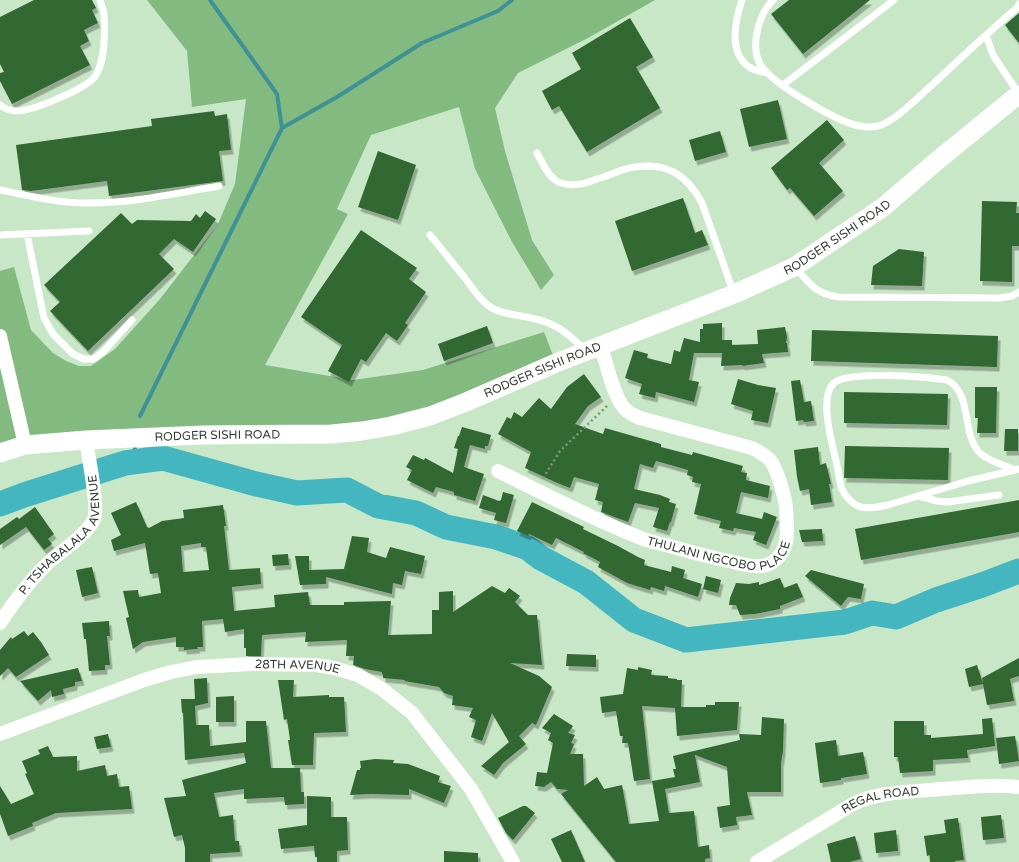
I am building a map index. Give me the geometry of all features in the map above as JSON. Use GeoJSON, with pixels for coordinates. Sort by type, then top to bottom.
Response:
{"type":"FeatureCollection","features":[{"type":"Feature","properties":{"kind":"street","name":"RODGER SISHI ROAD"},"geometry":{"type":"LineString","coordinates":[[0,453],[25,445],[87,449],[203,435],[332,434],[392,426],[430,416],[594,348],[734,294],[794,267],[882,208],[938,160],[1019,95]]}},
{"type":"Feature","properties":{"kind":"street"},"geometry":{"type":"LineString","coordinates":[[0,336],[25,445]]}},
{"type":"Feature","properties":{"kind":"street","name":"THULANI NGCOBO PLACE"},"geometry":{"type":"LineString","coordinates":[[498,471],[643,539],[712,558],[754,566],[763,566],[771,563],[780,556],[785,547],[788,533],[786,505],[771,461],[763,454],[752,448],[640,418],[631,414],[623,407],[594,348]]}},
{"type":"Feature","properties":{"kind":"street","name":"P. TSHABALALA AVENUE"},"geometry":{"type":"LineString","coordinates":[[0,623],[47,564],[87,529],[94,518],[95,504],[87,449]]}},
{"type":"Feature","properties":{"kind":"street","name":"28TH AVENUE"},"geometry":{"type":"LineString","coordinates":[[0,734],[144,680],[197,667],[251,664],[316,665],[334,668],[358,675],[382,689],[412,712],[471,789],[512,862]]}},
{"type":"Feature","properties":{"kind":"street","name":"REGAL ROAD"},"geometry":{"type":"LineString","coordinates":[[757,862],[853,804],[866,798],[917,791],[996,785],[1019,787]]}},
{"type":"Feature","properties":{"kind":"lane"},"geometry":{"type":"LineString","coordinates":[[0,105],[7,110],[17,111],[50,103],[88,83],[96,76],[100,66],[104,42],[104,13],[100,0]]}},
{"type":"Feature","properties":{"kind":"lane"},"geometry":{"type":"LineString","coordinates":[[742,0],[737,16],[736,47],[741,59],[750,68],[768,74]]}},
{"type":"Feature","properties":{"kind":"lane"},"geometry":{"type":"LineString","coordinates":[[773,0],[762,14],[758,26],[756,40],[758,55],[762,66],[768,74],[783,86],[830,115],[860,126],[877,126],[888,122],[914,101],[1017,8],[1019,4]]}},
{"type":"Feature","properties":{"kind":"lane"},"geometry":{"type":"LineString","coordinates":[[783,86],[894,0]]}},
{"type":"Feature","properties":{"kind":"lane"},"geometry":{"type":"LineString","coordinates":[[986,35],[993,56],[1019,95]]}},
{"type":"Feature","properties":{"kind":"lane"},"geometry":{"type":"LineString","coordinates":[[537,153],[550,175],[561,183],[583,185],[634,167],[654,166],[671,171],[686,180],[695,190],[702,203],[734,294]]}},
{"type":"Feature","properties":{"kind":"lane"},"geometry":{"type":"LineString","coordinates":[[0,190],[53,200],[90,204],[118,202],[219,186]]}},
{"type":"Feature","properties":{"kind":"lane"},"geometry":{"type":"LineString","coordinates":[[0,236],[89,232]]}},
{"type":"Feature","properties":{"kind":"lane"},"geometry":{"type":"LineString","coordinates":[[27,234],[44,318],[53,334],[73,354],[84,359],[94,359],[104,351],[132,320]]}},
{"type":"Feature","properties":{"kind":"lane"},"geometry":{"type":"LineString","coordinates":[[430,235],[477,294],[489,306],[495,310],[528,317],[562,329],[594,348]]}},
{"type":"Feature","properties":{"kind":"lane"},"geometry":{"type":"LineString","coordinates":[[794,267],[813,287],[825,294],[838,297],[999,298],[1012,296],[1019,292]]}},
{"type":"Feature","properties":{"kind":"lane"},"geometry":{"type":"LineString","coordinates":[[861,375],[948,380],[958,389],[964,404],[972,441],[981,453],[992,461],[1017,469],[875,508],[862,507],[852,503],[843,491],[827,420],[827,402],[830,387],[834,382],[842,378],[861,375]]}},
{"type":"Feature","properties":{"kind":"lane"},"geometry":{"type":"LineString","coordinates":[[918,496],[946,502],[999,495]]}},
{"type":"Feature","properties":{"kind":"path"},"geometry":{"type":"LineString","coordinates":[[536,489],[560,451],[617,396]]}},
{"type":"Feature","properties":{"kind":"green space"},"geometry":{"type":"Polygon","coordinates":[[[147,0],[655,0],[588,38],[518,73],[495,108],[505,151],[532,240],[554,275],[541,290],[512,242],[475,169],[459,107],[371,135],[337,209],[348,214],[265,365],[353,380],[423,370],[544,332],[556,363],[392,426],[0,453],[0,271],[14,267],[31,330],[53,353],[66,361],[79,366],[91,366],[115,349],[160,299],[218,224],[235,184],[246,99],[192,107],[187,51],[147,0]]]}},
{"type":"Feature","properties":{"kind":"building"},"geometry":{"type":"Polygon","coordinates":[[[34,0],[92,0],[96,8],[92,10],[98,23],[84,30],[89,41],[80,46],[90,65],[12,104],[0,81],[0,73],[4,72],[0,64],[0,17],[34,0]]]}},
{"type":"Feature","properties":{"kind":"building"},"geometry":{"type":"Polygon","coordinates":[[[789,0],[870,0],[803,54],[771,14],[789,0]]]}},
{"type":"Feature","properties":{"kind":"building"},"geometry":{"type":"Polygon","coordinates":[[[1019,13],[1019,43],[1005,25],[1019,13]]]}},
{"type":"Feature","properties":{"kind":"building"},"geometry":{"type":"Polygon","coordinates":[[[630,18],[653,57],[636,67],[660,108],[587,152],[559,106],[552,110],[542,91],[581,69],[572,53],[630,18]]]}},
{"type":"Feature","properties":{"kind":"building"},"geometry":{"type":"Polygon","coordinates":[[[778,100],[787,139],[749,147],[740,109],[778,100]]]}},
{"type":"Feature","properties":{"kind":"building"},"geometry":{"type":"Polygon","coordinates":[[[214,111],[215,116],[227,114],[231,150],[219,151],[223,181],[109,196],[107,181],[31,191],[22,190],[16,145],[152,126],[151,119],[214,111]]]}},
{"type":"Feature","properties":{"kind":"building"},"geometry":{"type":"Polygon","coordinates":[[[827,120],[844,140],[819,163],[843,191],[814,216],[790,188],[787,190],[771,168],[827,120]]]}},
{"type":"Feature","properties":{"kind":"building"},"geometry":{"type":"Polygon","coordinates":[[[720,131],[726,152],[695,161],[689,140],[720,131]]]}},
{"type":"Feature","properties":{"kind":"building"},"geometry":{"type":"Polygon","coordinates":[[[378,151],[416,165],[398,220],[358,207],[378,151]]]}},
{"type":"Feature","properties":{"kind":"building"},"geometry":{"type":"Polygon","coordinates":[[[683,198],[695,233],[702,230],[708,245],[632,271],[615,221],[683,198]]]}},
{"type":"Feature","properties":{"kind":"building"},"geometry":{"type":"Polygon","coordinates":[[[982,201],[1017,202],[1016,213],[1019,213],[1019,246],[1012,246],[1012,282],[980,281],[982,201]]]}},
{"type":"Feature","properties":{"kind":"building"},"geometry":{"type":"Polygon","coordinates":[[[205,211],[216,219],[193,252],[174,239],[159,254],[174,269],[88,351],[50,311],[60,302],[44,285],[121,213],[132,224],[137,220],[191,221],[196,214],[200,218],[205,211]]]}},
{"type":"Feature","properties":{"kind":"building"},"geometry":{"type":"Polygon","coordinates":[[[361,230],[417,268],[409,279],[426,292],[405,323],[408,325],[397,341],[386,333],[366,362],[361,359],[349,382],[328,371],[342,345],[301,317],[361,230]]]}},
{"type":"Feature","properties":{"kind":"building"},"geometry":{"type":"Polygon","coordinates":[[[899,249],[924,252],[922,286],[871,285],[873,266],[899,249]]]}},
{"type":"Feature","properties":{"kind":"building"},"geometry":{"type":"Polygon","coordinates":[[[722,323],[722,340],[732,340],[732,345],[758,344],[757,330],[785,327],[788,352],[762,354],[764,363],[742,366],[743,365],[721,366],[722,353],[694,353],[689,380],[699,382],[694,402],[656,392],[655,398],[639,394],[642,384],[625,378],[634,350],[648,354],[647,358],[671,364],[674,350],[680,352],[684,338],[700,342],[700,329],[703,329],[703,324],[722,323]]]}},
{"type":"Feature","properties":{"kind":"building"},"geometry":{"type":"Polygon","coordinates":[[[487,326],[493,343],[444,361],[438,344],[487,326]]]}},
{"type":"Feature","properties":{"kind":"building"},"geometry":{"type":"Polygon","coordinates":[[[812,330],[998,336],[997,367],[811,361],[812,330]]]}},
{"type":"Feature","properties":{"kind":"building"},"geometry":{"type":"Polygon","coordinates":[[[584,374],[601,397],[588,406],[575,424],[603,434],[605,428],[661,444],[661,447],[692,455],[693,452],[743,466],[741,472],[747,473],[746,480],[770,486],[768,498],[741,492],[736,513],[762,519],[764,512],[777,517],[766,545],[753,540],[756,532],[734,528],[733,531],[719,528],[721,521],[694,514],[701,484],[692,482],[693,477],[687,475],[688,470],[656,461],[653,468],[640,464],[634,489],[660,495],[670,499],[669,502],[676,504],[667,531],[653,527],[659,508],[635,503],[628,522],[601,512],[603,502],[595,500],[599,484],[574,477],[570,488],[525,468],[531,452],[498,434],[507,417],[511,419],[514,412],[522,417],[539,398],[551,409],[567,387],[584,374]]]}},
{"type":"Feature","properties":{"kind":"building"},"geometry":{"type":"Polygon","coordinates":[[[738,379],[758,385],[776,388],[768,423],[751,420],[753,411],[731,404],[738,379]]]}},
{"type":"Feature","properties":{"kind":"building"},"geometry":{"type":"Polygon","coordinates":[[[800,380],[804,402],[811,401],[814,421],[796,421],[791,381],[800,380]]]}},
{"type":"Feature","properties":{"kind":"building"},"geometry":{"type":"Polygon","coordinates":[[[975,387],[997,387],[996,433],[977,433],[978,418],[975,418],[975,387]]]}},
{"type":"Feature","properties":{"kind":"building"},"geometry":{"type":"Polygon","coordinates":[[[844,392],[948,394],[947,425],[844,423],[844,392]]]}},
{"type":"Feature","properties":{"kind":"building"},"geometry":{"type":"Polygon","coordinates":[[[462,427],[491,435],[488,446],[485,446],[485,449],[470,445],[464,467],[484,474],[475,501],[454,495],[454,492],[436,487],[433,493],[407,480],[412,470],[406,467],[413,455],[424,460],[425,458],[453,473],[458,449],[454,448],[462,427]]]}},
{"type":"Feature","properties":{"kind":"building"},"geometry":{"type":"Polygon","coordinates":[[[1005,429],[1018,429],[1018,451],[1004,451],[1005,429]]]}},
{"type":"Feature","properties":{"kind":"building"},"geometry":{"type":"Polygon","coordinates":[[[845,446],[949,448],[948,480],[844,478],[845,446]]]}},
{"type":"Feature","properties":{"kind":"building"},"geometry":{"type":"Polygon","coordinates":[[[818,447],[820,465],[826,463],[831,484],[829,484],[832,502],[811,505],[809,489],[800,491],[794,450],[818,447]]]}},
{"type":"Feature","properties":{"kind":"building"},"geometry":{"type":"Polygon","coordinates":[[[503,492],[514,495],[506,523],[494,520],[496,513],[479,508],[483,495],[499,501],[501,500],[503,492]]]}},
{"type":"Feature","properties":{"kind":"building"},"geometry":{"type":"Polygon","coordinates":[[[1019,500],[1019,532],[861,560],[855,529],[1019,500]]]}},
{"type":"Feature","properties":{"kind":"building"},"geometry":{"type":"Polygon","coordinates":[[[136,502],[147,527],[149,528],[162,521],[184,518],[183,510],[223,505],[229,570],[260,568],[261,584],[232,587],[234,611],[275,607],[274,595],[308,592],[310,605],[344,605],[344,602],[391,601],[388,635],[432,634],[432,610],[439,610],[439,592],[453,591],[453,612],[492,586],[505,593],[509,588],[520,596],[515,602],[528,615],[537,615],[542,665],[510,663],[539,676],[552,687],[536,725],[532,723],[519,736],[526,744],[503,763],[494,775],[481,766],[509,742],[492,713],[482,741],[471,737],[476,720],[469,717],[473,708],[452,705],[453,696],[444,693],[439,687],[404,681],[405,680],[383,678],[382,672],[353,665],[354,656],[346,656],[347,640],[305,642],[306,632],[262,635],[261,656],[246,656],[246,648],[244,648],[244,629],[225,632],[223,619],[202,621],[203,647],[197,647],[198,649],[184,650],[184,647],[176,647],[176,637],[143,642],[133,649],[126,618],[129,617],[123,591],[138,590],[139,597],[161,593],[158,573],[150,574],[145,543],[114,551],[111,540],[121,535],[111,513],[136,502]],[[201,543],[181,546],[183,572],[209,570],[206,547],[201,547],[201,543]]]}},
{"type":"Feature","properties":{"kind":"building"},"geometry":{"type":"Polygon","coordinates":[[[532,502],[584,527],[583,529],[645,560],[644,565],[671,572],[672,566],[685,570],[683,578],[702,584],[698,597],[665,586],[664,591],[651,587],[650,590],[627,583],[598,567],[600,562],[556,538],[552,545],[529,534],[528,536],[517,531],[532,502]]]}},
{"type":"Feature","properties":{"kind":"building"},"geometry":{"type":"Polygon","coordinates":[[[35,507],[54,534],[48,539],[52,544],[44,550],[26,527],[0,545],[0,529],[17,517],[19,519],[35,507]]]}},
{"type":"Feature","properties":{"kind":"building"},"geometry":{"type":"Polygon","coordinates":[[[822,529],[823,541],[802,542],[799,530],[822,529]]]}},
{"type":"Feature","properties":{"kind":"building"},"geometry":{"type":"Polygon","coordinates":[[[352,536],[369,538],[367,552],[386,558],[390,547],[425,556],[421,574],[405,571],[402,585],[393,583],[392,594],[326,577],[326,584],[300,585],[295,556],[309,556],[309,570],[344,569],[352,536]]]}},
{"type":"Feature","properties":{"kind":"building"},"geometry":{"type":"Polygon","coordinates":[[[288,554],[289,565],[273,566],[272,555],[288,554]]]}},
{"type":"Feature","properties":{"kind":"building"},"geometry":{"type":"Polygon","coordinates":[[[92,567],[98,593],[82,597],[76,570],[92,567]]]}},
{"type":"Feature","properties":{"kind":"building"},"geometry":{"type":"Polygon","coordinates":[[[811,570],[864,584],[861,599],[848,597],[841,606],[805,576],[811,570]]]}},
{"type":"Feature","properties":{"kind":"building"},"geometry":{"type":"Polygon","coordinates":[[[706,576],[721,580],[718,593],[703,589],[706,576]]]}},
{"type":"Feature","properties":{"kind":"building"},"geometry":{"type":"Polygon","coordinates":[[[780,578],[784,588],[797,583],[803,597],[780,606],[780,609],[755,614],[740,615],[736,605],[729,605],[736,583],[749,584],[759,582],[759,585],[780,578]]]}},
{"type":"Feature","properties":{"kind":"building"},"geometry":{"type":"Polygon","coordinates":[[[109,621],[110,636],[107,636],[110,665],[105,665],[105,670],[89,671],[86,639],[84,639],[82,623],[109,621]]]}},
{"type":"Feature","properties":{"kind":"building"},"geometry":{"type":"Polygon","coordinates":[[[24,631],[28,636],[33,632],[49,655],[16,677],[8,668],[0,676],[0,650],[11,637],[12,639],[24,631]]]}},
{"type":"Feature","properties":{"kind":"building"},"geometry":{"type":"Polygon","coordinates":[[[567,654],[596,655],[596,667],[566,666],[567,654]]]}},
{"type":"Feature","properties":{"kind":"building"},"geometry":{"type":"Polygon","coordinates":[[[1019,658],[1019,676],[1010,679],[1014,701],[987,705],[982,678],[1019,658]]]}},
{"type":"Feature","properties":{"kind":"building"},"geometry":{"type":"Polygon","coordinates":[[[977,665],[983,684],[969,687],[965,669],[977,665]]]}},
{"type":"Feature","properties":{"kind":"building"},"geometry":{"type":"Polygon","coordinates":[[[638,667],[652,670],[651,675],[668,676],[668,678],[682,680],[681,707],[706,707],[706,705],[715,705],[715,702],[739,702],[737,730],[677,736],[675,708],[642,706],[650,779],[634,781],[628,743],[622,743],[623,736],[620,736],[616,711],[602,713],[600,697],[623,694],[627,668],[638,670],[638,667]]]}},
{"type":"Feature","properties":{"kind":"building"},"geometry":{"type":"Polygon","coordinates":[[[78,668],[82,681],[75,682],[75,686],[63,689],[64,694],[52,697],[51,690],[38,701],[20,681],[78,668]]]}},
{"type":"Feature","properties":{"kind":"building"},"geometry":{"type":"Polygon","coordinates":[[[207,678],[208,703],[195,706],[196,725],[209,725],[210,746],[246,742],[246,721],[266,721],[271,768],[300,768],[301,792],[304,792],[304,804],[285,805],[284,797],[244,799],[244,789],[214,793],[219,817],[233,815],[235,841],[239,841],[240,852],[210,854],[210,862],[185,862],[185,848],[182,835],[174,837],[164,798],[186,796],[182,780],[246,763],[244,753],[185,760],[181,699],[195,699],[194,679],[207,678]]]}},
{"type":"Feature","properties":{"kind":"building"},"geometry":{"type":"Polygon","coordinates":[[[278,680],[294,680],[293,697],[329,695],[329,697],[344,697],[346,732],[314,733],[313,765],[292,765],[288,740],[290,740],[287,719],[284,720],[278,680]]]}},
{"type":"Feature","properties":{"kind":"building"},"geometry":{"type":"Polygon","coordinates":[[[234,696],[234,722],[216,722],[216,697],[234,696]]]}},
{"type":"Feature","properties":{"kind":"building"},"geometry":{"type":"Polygon","coordinates":[[[554,714],[573,726],[568,733],[575,735],[571,743],[574,744],[570,754],[583,754],[584,786],[597,777],[604,789],[622,785],[629,824],[659,821],[652,781],[675,777],[673,769],[676,769],[673,756],[740,740],[739,734],[761,735],[762,717],[784,719],[781,792],[747,792],[752,815],[736,817],[737,825],[720,828],[717,807],[730,805],[727,767],[695,755],[700,782],[665,789],[669,813],[694,811],[698,847],[709,845],[710,858],[705,859],[705,862],[616,862],[561,794],[568,790],[557,789],[551,782],[544,787],[535,786],[537,772],[547,773],[553,743],[548,740],[551,733],[542,728],[554,714]]]}},
{"type":"Feature","properties":{"kind":"building"},"geometry":{"type":"Polygon","coordinates":[[[992,718],[995,746],[967,750],[968,758],[933,760],[933,771],[900,773],[898,757],[894,757],[894,721],[924,721],[924,735],[931,735],[931,738],[983,734],[982,719],[992,718]]]}},
{"type":"Feature","properties":{"kind":"building"},"geometry":{"type":"Polygon","coordinates":[[[108,734],[111,747],[97,749],[94,737],[108,734]]]}},
{"type":"Feature","properties":{"kind":"building"},"geometry":{"type":"Polygon","coordinates":[[[1015,736],[1019,761],[999,764],[996,738],[1015,736]]]}},
{"type":"Feature","properties":{"kind":"building"},"geometry":{"type":"Polygon","coordinates":[[[836,740],[838,756],[863,752],[867,774],[820,783],[815,743],[836,740]]]}},
{"type":"Feature","properties":{"kind":"building"},"geometry":{"type":"Polygon","coordinates":[[[48,746],[53,757],[77,756],[77,771],[105,765],[107,776],[117,774],[119,787],[129,786],[132,809],[56,813],[32,823],[33,826],[8,836],[0,814],[0,786],[11,804],[34,794],[25,774],[27,773],[22,761],[40,754],[38,750],[48,746]]]}},
{"type":"Feature","properties":{"kind":"building"},"geometry":{"type":"Polygon","coordinates":[[[375,759],[394,760],[393,763],[408,764],[440,776],[438,782],[451,786],[444,803],[409,789],[409,795],[350,795],[357,770],[360,770],[361,768],[360,761],[375,759]]]}},
{"type":"Feature","properties":{"kind":"building"},"geometry":{"type":"Polygon","coordinates":[[[307,796],[331,797],[331,817],[347,817],[348,850],[337,851],[337,862],[317,862],[314,846],[281,849],[278,829],[307,825],[307,796]]]}},
{"type":"Feature","properties":{"kind":"building"},"geometry":{"type":"Polygon","coordinates":[[[526,806],[535,813],[513,840],[506,833],[498,818],[526,806]]]}},
{"type":"Feature","properties":{"kind":"building"},"geometry":{"type":"Polygon","coordinates":[[[1001,815],[1004,838],[983,840],[981,817],[1001,815]]]}},
{"type":"Feature","properties":{"kind":"building"},"geometry":{"type":"Polygon","coordinates":[[[958,818],[964,860],[955,862],[930,862],[930,855],[927,856],[924,836],[946,833],[944,820],[958,818]]]}},
{"type":"Feature","properties":{"kind":"building"},"geometry":{"type":"Polygon","coordinates":[[[571,830],[585,862],[562,862],[551,839],[571,830]]]}},
{"type":"Feature","properties":{"kind":"building"},"geometry":{"type":"Polygon","coordinates":[[[896,830],[898,851],[876,853],[874,833],[896,830]]]}},
{"type":"Feature","properties":{"kind":"building"},"geometry":{"type":"Polygon","coordinates":[[[855,836],[861,859],[850,862],[831,862],[827,844],[855,836]]]}},
{"type":"Feature","properties":{"kind":"building"},"geometry":{"type":"Polygon","coordinates":[[[444,851],[478,853],[478,862],[444,862],[444,851]]]}},
{"type":"Feature","properties":{"kind":"waterway"},"geometry":{"type":"LineString","coordinates":[[140,416],[282,128],[277,94],[210,0]]}},
{"type":"Feature","properties":{"kind":"waterway"},"geometry":{"type":"LineString","coordinates":[[282,128],[337,97],[422,43],[498,11],[512,0]]}},
{"type":"Feature","properties":{"kind":"waterway"},"geometry":{"type":"LineString","coordinates":[[125,463],[135,449]]}},
{"type":"Feature","properties":{"kind":"waterway"},"geometry":{"type":"LineString","coordinates":[[0,504],[125,463],[163,458],[256,484],[297,493],[347,490],[378,506],[416,513],[446,527],[496,537],[528,548],[541,558],[586,582],[634,620],[686,640],[845,622],[872,613],[896,617],[936,600],[1019,571]]}}]}
